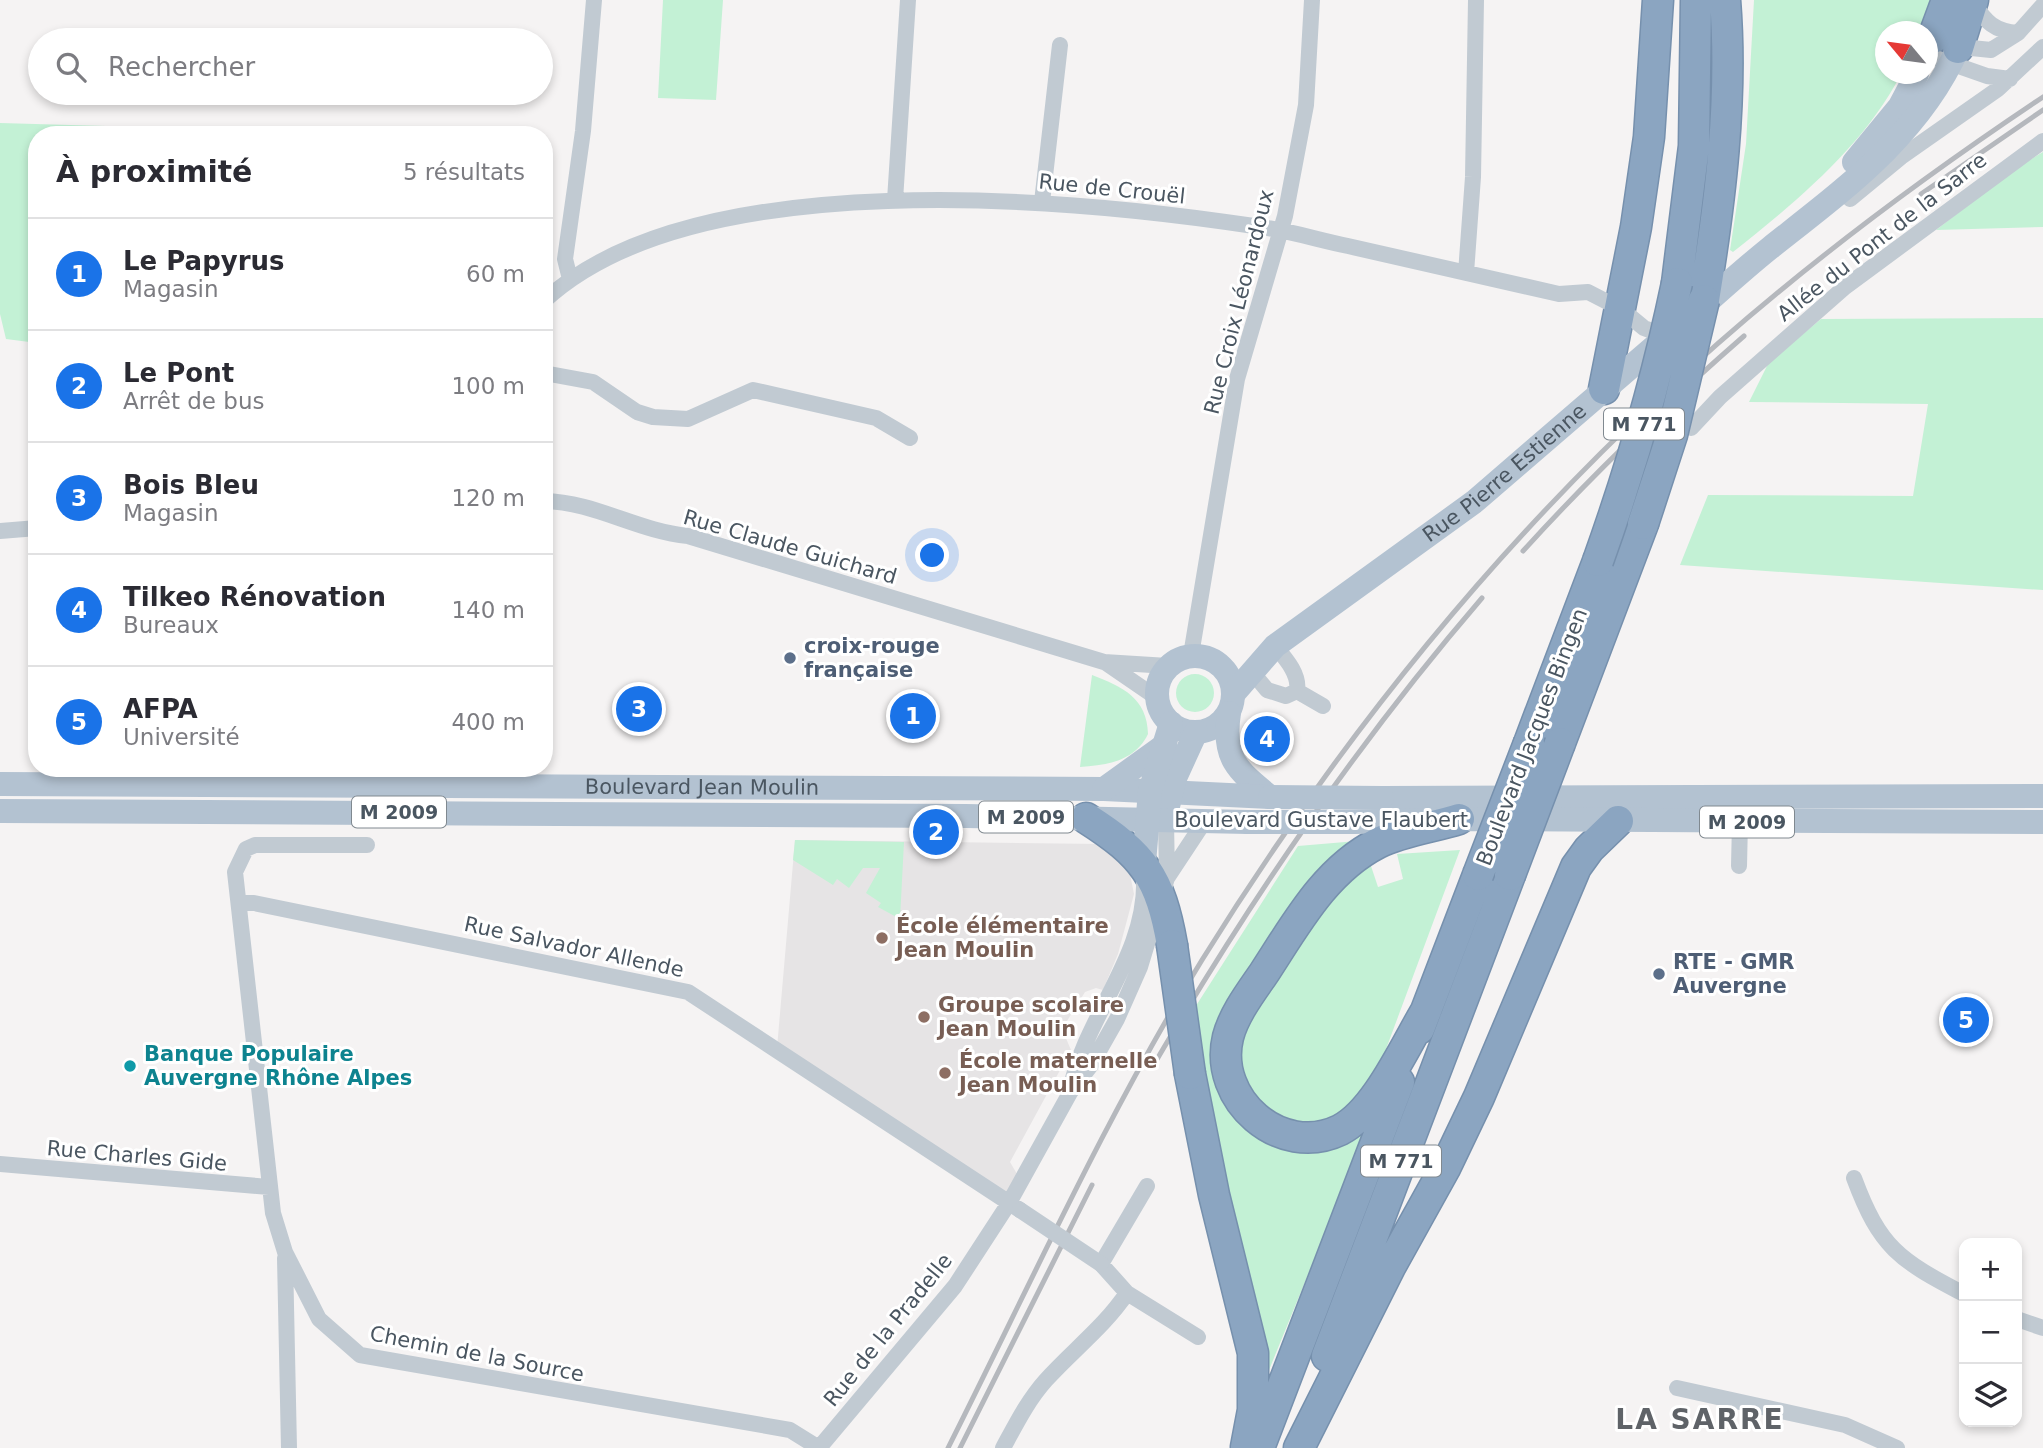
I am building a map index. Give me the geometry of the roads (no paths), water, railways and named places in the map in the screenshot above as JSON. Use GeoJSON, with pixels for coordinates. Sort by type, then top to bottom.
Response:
{"type":"FeatureCollection","features":[{"type":"Feature","properties":{"kind":"highway"},"geometry":{"type":"LineString","coordinates":[[1604,389],[1621,309],[1649,137],[1658,0]]}},
{"type":"Feature","properties":{"kind":"highway","name":"Boulevard Jacques Bingen"},"geometry":{"type":"LineString","coordinates":[[1259,1448],[1598,561],[1638,446],[1658,373],[1677,283],[1694,146],[1696,0]]}},
{"type":"Feature","properties":{"kind":"highway","name":"Boulevard Jacques Bingen"},"geometry":{"type":"LineString","coordinates":[[1292,1448],[1643,524],[1672,435],[1694,351],[1713,246],[1723,160],[1728,37],[1725,0]]}},
{"type":"Feature","properties":{"kind":"highway"},"geometry":{"type":"LineString","coordinates":[[1723,160],[1740,107],[1742,0]]}},
{"type":"Feature","properties":{"kind":"highway"},"geometry":{"type":"LineString","coordinates":[[1939,52],[1964,1]]}},
{"type":"Feature","properties":{"kind":"highway"},"geometry":{"type":"LineString","coordinates":[[1086,818],[1118,838],[1157,879],[1172,945],[1190,1074],[1214,1195],[1252,1353],[1253,1410],[1246,1448]]}},
{"type":"Feature","properties":{"kind":"highway"},"geometry":{"type":"LineString","coordinates":[[1426,1012],[1370,1104],[1341,1130],[1319,1136],[1296,1136],[1276,1131],[1245,1109],[1228,1077],[1226,1054],[1235,1020],[1315,896],[1345,865],[1379,842],[1459,819]]}},
{"type":"Feature","properties":{"kind":"highway"},"geometry":{"type":"LineString","coordinates":[[1299,1448],[1390,1267],[1451,1156],[1576,867],[1589,849],[1618,821]]}},
{"type":"Feature","properties":{"kind":"main road","name":"Rue Pierre Estienne"},"geometry":{"type":"LineString","coordinates":[[1231,703],[1252,672],[1275,646],[1474,502],[1897,140],[1937,90],[1939,52]]}},
{"type":"Feature","properties":{"kind":"main road","name":"Rue Pierre Estienne"},"geometry":{"type":"LineString","coordinates":[[1788,234],[1802,212],[1867,149],[1900,106],[1912,84]]}},
{"type":"Feature","properties":{"kind":"main road","name":"Rue Pierre Estienne"},"geometry":{"type":"LineString","coordinates":[[1221,665],[1275,646]]}},
{"type":"Feature","properties":{"kind":"main road"},"geometry":{"type":"LineString","coordinates":[[1157,879],[1156,821],[1168,734],[1157,698],[1159,680],[1168,666],[1191,655],[1212,659],[1221,665],[1232,683],[1226,740],[1232,760],[1245,776],[1270,797]]}},
{"type":"Feature","properties":{"kind":"main road"},"geometry":{"type":"LineString","coordinates":[[1104,789],[1168,734],[1196,732],[1215,727],[1231,703]]}},
{"type":"Feature","properties":{"kind":"main road"},"geometry":{"type":"LineString","coordinates":[[1161,792],[1196,732]]}},
{"type":"Feature","properties":{"kind":"main road","name":"Boulevard Jean Moulin"},"geometry":{"type":"LineString","coordinates":[[0,784],[1104,789],[1161,792]]}},
{"type":"Feature","properties":{"kind":"main road","name":"Boulevard Gustave Flaubert"},"geometry":{"type":"LineString","coordinates":[[1161,792],[1382,798],[2043,796]]}},
{"type":"Feature","properties":{"kind":"main road","name":"Boulevard Jean Moulin"},"geometry":{"type":"LineString","coordinates":[[0,811],[1086,818],[1156,821]]}},
{"type":"Feature","properties":{"kind":"main road","name":"Boulevard Gustave Flaubert"},"geometry":{"type":"LineString","coordinates":[[1156,821],[1354,822],[1459,819],[2043,822]]}},
{"type":"Feature","properties":{"kind":"street"},"geometry":{"type":"LineString","coordinates":[[570,279],[565,259],[583,131],[594,0]]}},
{"type":"Feature","properties":{"kind":"street"},"geometry":{"type":"LineString","coordinates":[[894,200],[908,0]]}},
{"type":"Feature","properties":{"kind":"street","name":"Rue Croix Léonardoux"},"geometry":{"type":"LineString","coordinates":[[1191,655],[1235,390],[1280,231],[1306,105],[1312,0]]}},
{"type":"Feature","properties":{"kind":"street"},"geometry":{"type":"LineString","coordinates":[[1466,273],[1473,177],[1476,0]]}},
{"type":"Feature","properties":{"kind":"street"},"geometry":{"type":"LineString","coordinates":[[1964,1],[1986,22],[2001,31],[2018,33]]}},
{"type":"Feature","properties":{"kind":"street"},"geometry":{"type":"LineString","coordinates":[[1939,52],[1991,50],[2018,33],[2043,5]]}},
{"type":"Feature","properties":{"kind":"street"},"geometry":{"type":"LineString","coordinates":[[1042,202],[1060,45]]}},
{"type":"Feature","properties":{"kind":"street","name":"Rue Pierre Estienne"},"geometry":{"type":"LineString","coordinates":[[1788,234],[1816,226],[1901,157],[2010,79],[2043,47]]}},
{"type":"Feature","properties":{"kind":"street"},"geometry":{"type":"LineString","coordinates":[[1939,52],[1986,76],[2010,79]]}},
{"type":"Feature","properties":{"kind":"street","name":"Allée du Pont de la Sarre"},"geometry":{"type":"LineString","coordinates":[[1690,428],[1720,397],[1845,287],[2043,141]]}},
{"type":"Feature","properties":{"kind":"street","name":"Rue de Crouël"},"geometry":{"type":"LineString","coordinates":[[553,293],[570,279],[660,236],[741,217],[894,200],[1042,202],[1280,231],[1559,293],[1588,292],[1621,309],[1652,331],[1677,328]]}},
{"type":"Feature","properties":{"kind":"street"},"geometry":{"type":"LineString","coordinates":[[553,375],[593,382],[636,412],[653,417],[688,419],[753,390],[876,418],[910,438]]}},
{"type":"Feature","properties":{"kind":"street","name":"Rue Claude Guichard"},"geometry":{"type":"LineString","coordinates":[[553,501],[591,506],[656,531],[688,536],[1104,662],[1168,666]]}},
{"type":"Feature","properties":{"kind":"street"},"geometry":{"type":"LineString","coordinates":[[0,531],[28,529]]}},
{"type":"Feature","properties":{"kind":"street"},"geometry":{"type":"LineString","coordinates":[[1275,646],[1297,680],[1297,691]]}},
{"type":"Feature","properties":{"kind":"street","name":"Rue Claude Guichard"},"geometry":{"type":"LineString","coordinates":[[1104,662],[1157,698]]}},
{"type":"Feature","properties":{"kind":"street"},"geometry":{"type":"LineString","coordinates":[[1252,672],[1260,684],[1278,694],[1292,695],[1297,691]]}},
{"type":"Feature","properties":{"kind":"street"},"geometry":{"type":"LineString","coordinates":[[1297,691],[1323,706]]}},
{"type":"Feature","properties":{"kind":"street"},"geometry":{"type":"LineString","coordinates":[[1157,879],[1204,822]]}},
{"type":"Feature","properties":{"kind":"street"},"geometry":{"type":"LineString","coordinates":[[1739,866],[1740,822]]}},
{"type":"Feature","properties":{"kind":"street","name":"Chemin de la Source"},"geometry":{"type":"LineString","coordinates":[[367,845],[255,845],[246,849],[235,872],[273,1213],[285,1252],[319,1319],[360,1355],[790,1430],[819,1448]]}},
{"type":"Feature","properties":{"kind":"street","name":"Rue de la Pradelle"},"geometry":{"type":"LineString","coordinates":[[1071,1091],[1077,1059],[1115,988],[1134,934],[1145,888],[1157,879]]}},
{"type":"Feature","properties":{"kind":"street","name":"Rue de la Pradelle"},"geometry":{"type":"LineString","coordinates":[[819,1448],[956,1286],[1015,1206],[1071,1091],[1091,1065],[1129,994],[1157,879]]}},
{"type":"Feature","properties":{"kind":"street","name":"Rue Salvador Allende"},"geometry":{"type":"LineString","coordinates":[[239,903],[267,906],[688,992],[1101,1264],[1127,1293],[1198,1337]]}},
{"type":"Feature","properties":{"kind":"street","name":"Rue Charles Gide"},"geometry":{"type":"LineString","coordinates":[[0,1164],[270,1187]]}},
{"type":"Feature","properties":{"kind":"street"},"geometry":{"type":"LineString","coordinates":[[1854,1178],[1869,1218],[1883,1239],[1903,1259],[1959,1291]]}},
{"type":"Feature","properties":{"kind":"street"},"geometry":{"type":"LineString","coordinates":[[1101,1264],[1147,1186]]}},
{"type":"Feature","properties":{"kind":"street"},"geometry":{"type":"LineString","coordinates":[[285,1252],[289,1448]]}},
{"type":"Feature","properties":{"kind":"street"},"geometry":{"type":"LineString","coordinates":[[1003,1448],[1026,1406],[1046,1380],[1103,1326],[1127,1293]]}},
{"type":"Feature","properties":{"kind":"street"},"geometry":{"type":"LineString","coordinates":[[2022,1321],[2043,1328]]}},
{"type":"Feature","properties":{"kind":"street"},"geometry":{"type":"LineString","coordinates":[[1677,1388],[1845,1425],[1897,1448]]}},
{"type":"Feature","properties":{"kind":"railway"},"geometry":{"type":"LineString","coordinates":[[948,1448],[1101,1140],[1167,1019],[1202,960],[1302,809],[1412,664],[1531,526],[1594,460],[1704,356],[1797,277],[1893,202],[2043,97]]}},
{"type":"Feature","properties":{"kind":"railway"},"geometry":{"type":"LineString","coordinates":[[1921,194],[2043,110]]}},
{"type":"Feature","properties":{"kind":"railway"},"geometry":{"type":"LineString","coordinates":[[1523,551],[1630,440],[1744,336]]}},
{"type":"Feature","properties":{"kind":"railway"},"geometry":{"type":"LineString","coordinates":[[1156,1061],[1230,940],[1308,822],[1392,708],[1482,598]]}},
{"type":"Feature","properties":{"kind":"railway"},"geometry":{"type":"LineString","coordinates":[[960,1448],[1092,1185]]}},
{"type":"Feature","properties":{"kind":"place","name":"croix-rouge française"},"geometry":{"type":"Point","coordinates":[790,658]}},
{"type":"Feature","properties":{"kind":"place","name":"Bois Bleu"},"geometry":{"type":"Point","coordinates":[639,709]}},
{"type":"Feature","properties":{"kind":"place","name":"Le Papyrus"},"geometry":{"type":"Point","coordinates":[913,716]}},
{"type":"Feature","properties":{"kind":"place","name":"Tilkeo Rénovation"},"geometry":{"type":"Point","coordinates":[1267,739]}},
{"type":"Feature","properties":{"kind":"place","name":"Le Pont"},"geometry":{"type":"Point","coordinates":[936,832]}},
{"type":"Feature","properties":{"kind":"place","name":"École élémentaire Jean Moulin"},"geometry":{"type":"Point","coordinates":[882,938]}},
{"type":"Feature","properties":{"kind":"place","name":"RTE - GMR Auvergne"},"geometry":{"type":"Point","coordinates":[1659,974]}},
{"type":"Feature","properties":{"kind":"place","name":"Groupe scolaire Jean Moulin"},"geometry":{"type":"Point","coordinates":[924,1017]}},
{"type":"Feature","properties":{"kind":"place","name":"AFPA"},"geometry":{"type":"Point","coordinates":[1966,1020]}},
{"type":"Feature","properties":{"kind":"place","name":"Banque Populaire Auvergne Rhône Alpes"},"geometry":{"type":"Point","coordinates":[130,1066]}},
{"type":"Feature","properties":{"kind":"place","name":"École maternelle Jean Moulin"},"geometry":{"type":"Point","coordinates":[945,1073]}},
{"type":"Feature","properties":{"kind":"district","name":"LA SARRE"},"geometry":{"type":"Point","coordinates":[1700,1419]}}]}
